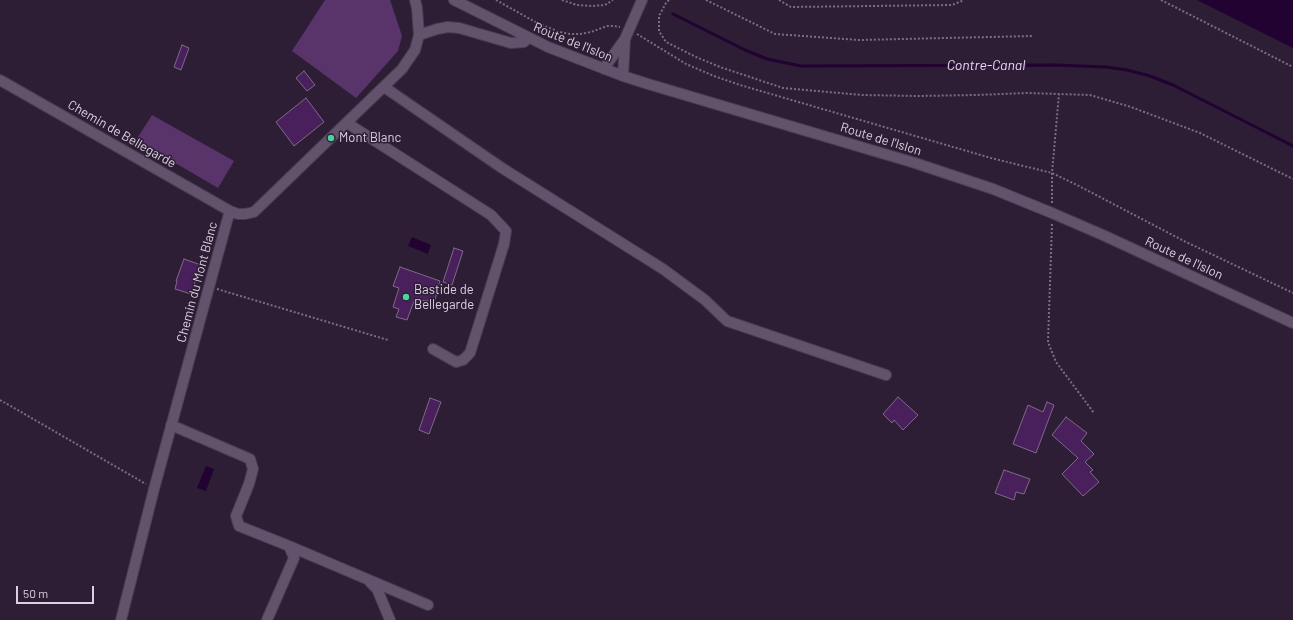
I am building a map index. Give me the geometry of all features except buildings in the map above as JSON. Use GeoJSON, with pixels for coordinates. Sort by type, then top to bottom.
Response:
{"type":"FeatureCollection","features":[{"type":"Feature","properties":{"kind":"street","name":"Chemin du Mont Blanc"},"geometry":{"type":"LineString","coordinates":[[121,620],[171,425],[230,211],[238,214],[254,212],[402,69],[415,50],[419,35],[415,0]]}},
{"type":"Feature","properties":{"kind":"street","name":"Route de l'Islon"},"geometry":{"type":"LineString","coordinates":[[454,0],[548,47],[623,76],[916,163],[993,189],[1052,212],[1293,323]]}},
{"type":"Feature","properties":{"kind":"street"},"geometry":{"type":"LineString","coordinates":[[604,69],[625,39],[642,0]]}},
{"type":"Feature","properties":{"kind":"street"},"geometry":{"type":"LineString","coordinates":[[419,35],[437,28],[448,27],[460,28],[511,43],[524,42],[528,38]]}},
{"type":"Feature","properties":{"kind":"street"},"geometry":{"type":"LineString","coordinates":[[623,76],[625,39]]}},
{"type":"Feature","properties":{"kind":"street","name":"Chemin de Bellegarde"},"geometry":{"type":"LineString","coordinates":[[0,80],[230,211]]}},
{"type":"Feature","properties":{"kind":"street"},"geometry":{"type":"LineString","coordinates":[[384,87],[502,168],[663,269],[705,300],[727,321],[886,375]]}},
{"type":"Feature","properties":{"kind":"street"},"geometry":{"type":"LineString","coordinates":[[347,123],[491,215],[506,231],[504,244],[470,353],[463,360],[456,362],[433,349]]}},
{"type":"Feature","properties":{"kind":"street"},"geometry":{"type":"LineString","coordinates":[[171,425],[250,459],[253,469],[249,484],[236,516],[239,526],[428,604]]}},
{"type":"Feature","properties":{"kind":"street"},"geometry":{"type":"LineString","coordinates":[[267,620],[294,558],[289,546]]}},
{"type":"Feature","properties":{"kind":"street"},"geometry":{"type":"LineString","coordinates":[[368,580],[377,588],[390,620]]}},
{"type":"Feature","properties":{"kind":"path"},"geometry":{"type":"LineString","coordinates":[[496,0],[539,24],[560,32],[580,34],[591,32],[607,26],[621,28]]}},
{"type":"Feature","properties":{"kind":"path"},"geometry":{"type":"LineString","coordinates":[[562,0],[577,5],[592,6],[604,5],[613,0]]}},
{"type":"Feature","properties":{"kind":"path"},"geometry":{"type":"LineString","coordinates":[[669,0],[659,16],[659,30],[666,42],[720,67],[783,88],[862,95],[976,96],[1027,92],[1090,95],[1110,100],[1200,133],[1293,179]]}},
{"type":"Feature","properties":{"kind":"path"},"geometry":{"type":"LineString","coordinates":[[706,0],[775,34],[859,40],[1033,36]]}},
{"type":"Feature","properties":{"kind":"path"},"geometry":{"type":"LineString","coordinates":[[779,0],[791,7],[952,5],[964,0]]}},
{"type":"Feature","properties":{"kind":"path"},"geometry":{"type":"LineString","coordinates":[[1161,0],[1293,67]]}},
{"type":"Feature","properties":{"kind":"path"},"geometry":{"type":"LineString","coordinates":[[634,33],[686,64],[740,86],[991,158],[1052,173],[1184,241],[1293,293]]}},
{"type":"Feature","properties":{"kind":"path"},"geometry":{"type":"LineString","coordinates":[[1059,94],[1052,173],[1048,342],[1056,362],[1094,413]]}},
{"type":"Feature","properties":{"kind":"path"},"geometry":{"type":"LineString","coordinates":[[209,287],[388,340]]}},
{"type":"Feature","properties":{"kind":"path"},"geometry":{"type":"LineString","coordinates":[[0,400],[154,489]]}},
{"type":"Feature","properties":{"kind":"shaded area"},"geometry":{"type":"Polygon","coordinates":[[[325,0],[390,0],[402,36],[398,51],[356,98],[292,51],[325,0]]]}},
{"type":"Feature","properties":{"kind":"shaded area"},"geometry":{"type":"Polygon","coordinates":[[[1197,0],[1293,0],[1293,48],[1197,0]]]}},
{"type":"Feature","properties":{"kind":"shaded area"},"geometry":{"type":"Polygon","coordinates":[[[152,115],[234,161],[218,188],[136,140],[152,115]]]}},
{"type":"Feature","properties":{"kind":"shaded area"},"geometry":{"type":"Polygon","coordinates":[[[412,237],[431,245],[428,254],[408,246],[412,237]]]}},
{"type":"Feature","properties":{"kind":"shaded area"},"geometry":{"type":"Polygon","coordinates":[[[206,466],[214,469],[206,491],[197,488],[206,466]]]}},
{"type":"Feature","properties":{"kind":"waterway","name":"Contre-Canal"},"geometry":{"type":"LineString","coordinates":[[673,14],[745,50],[767,59],[801,66],[1057,65],[1106,67],[1127,70],[1150,76],[1173,85],[1293,146]]}},
{"type":"Feature","properties":{"kind":"place","name":"Mont Blanc"},"geometry":{"type":"Point","coordinates":[331,138]}},
{"type":"Feature","properties":{"kind":"place","name":"Bastide de Bellegarde"},"geometry":{"type":"Point","coordinates":[406,297]}}]}
